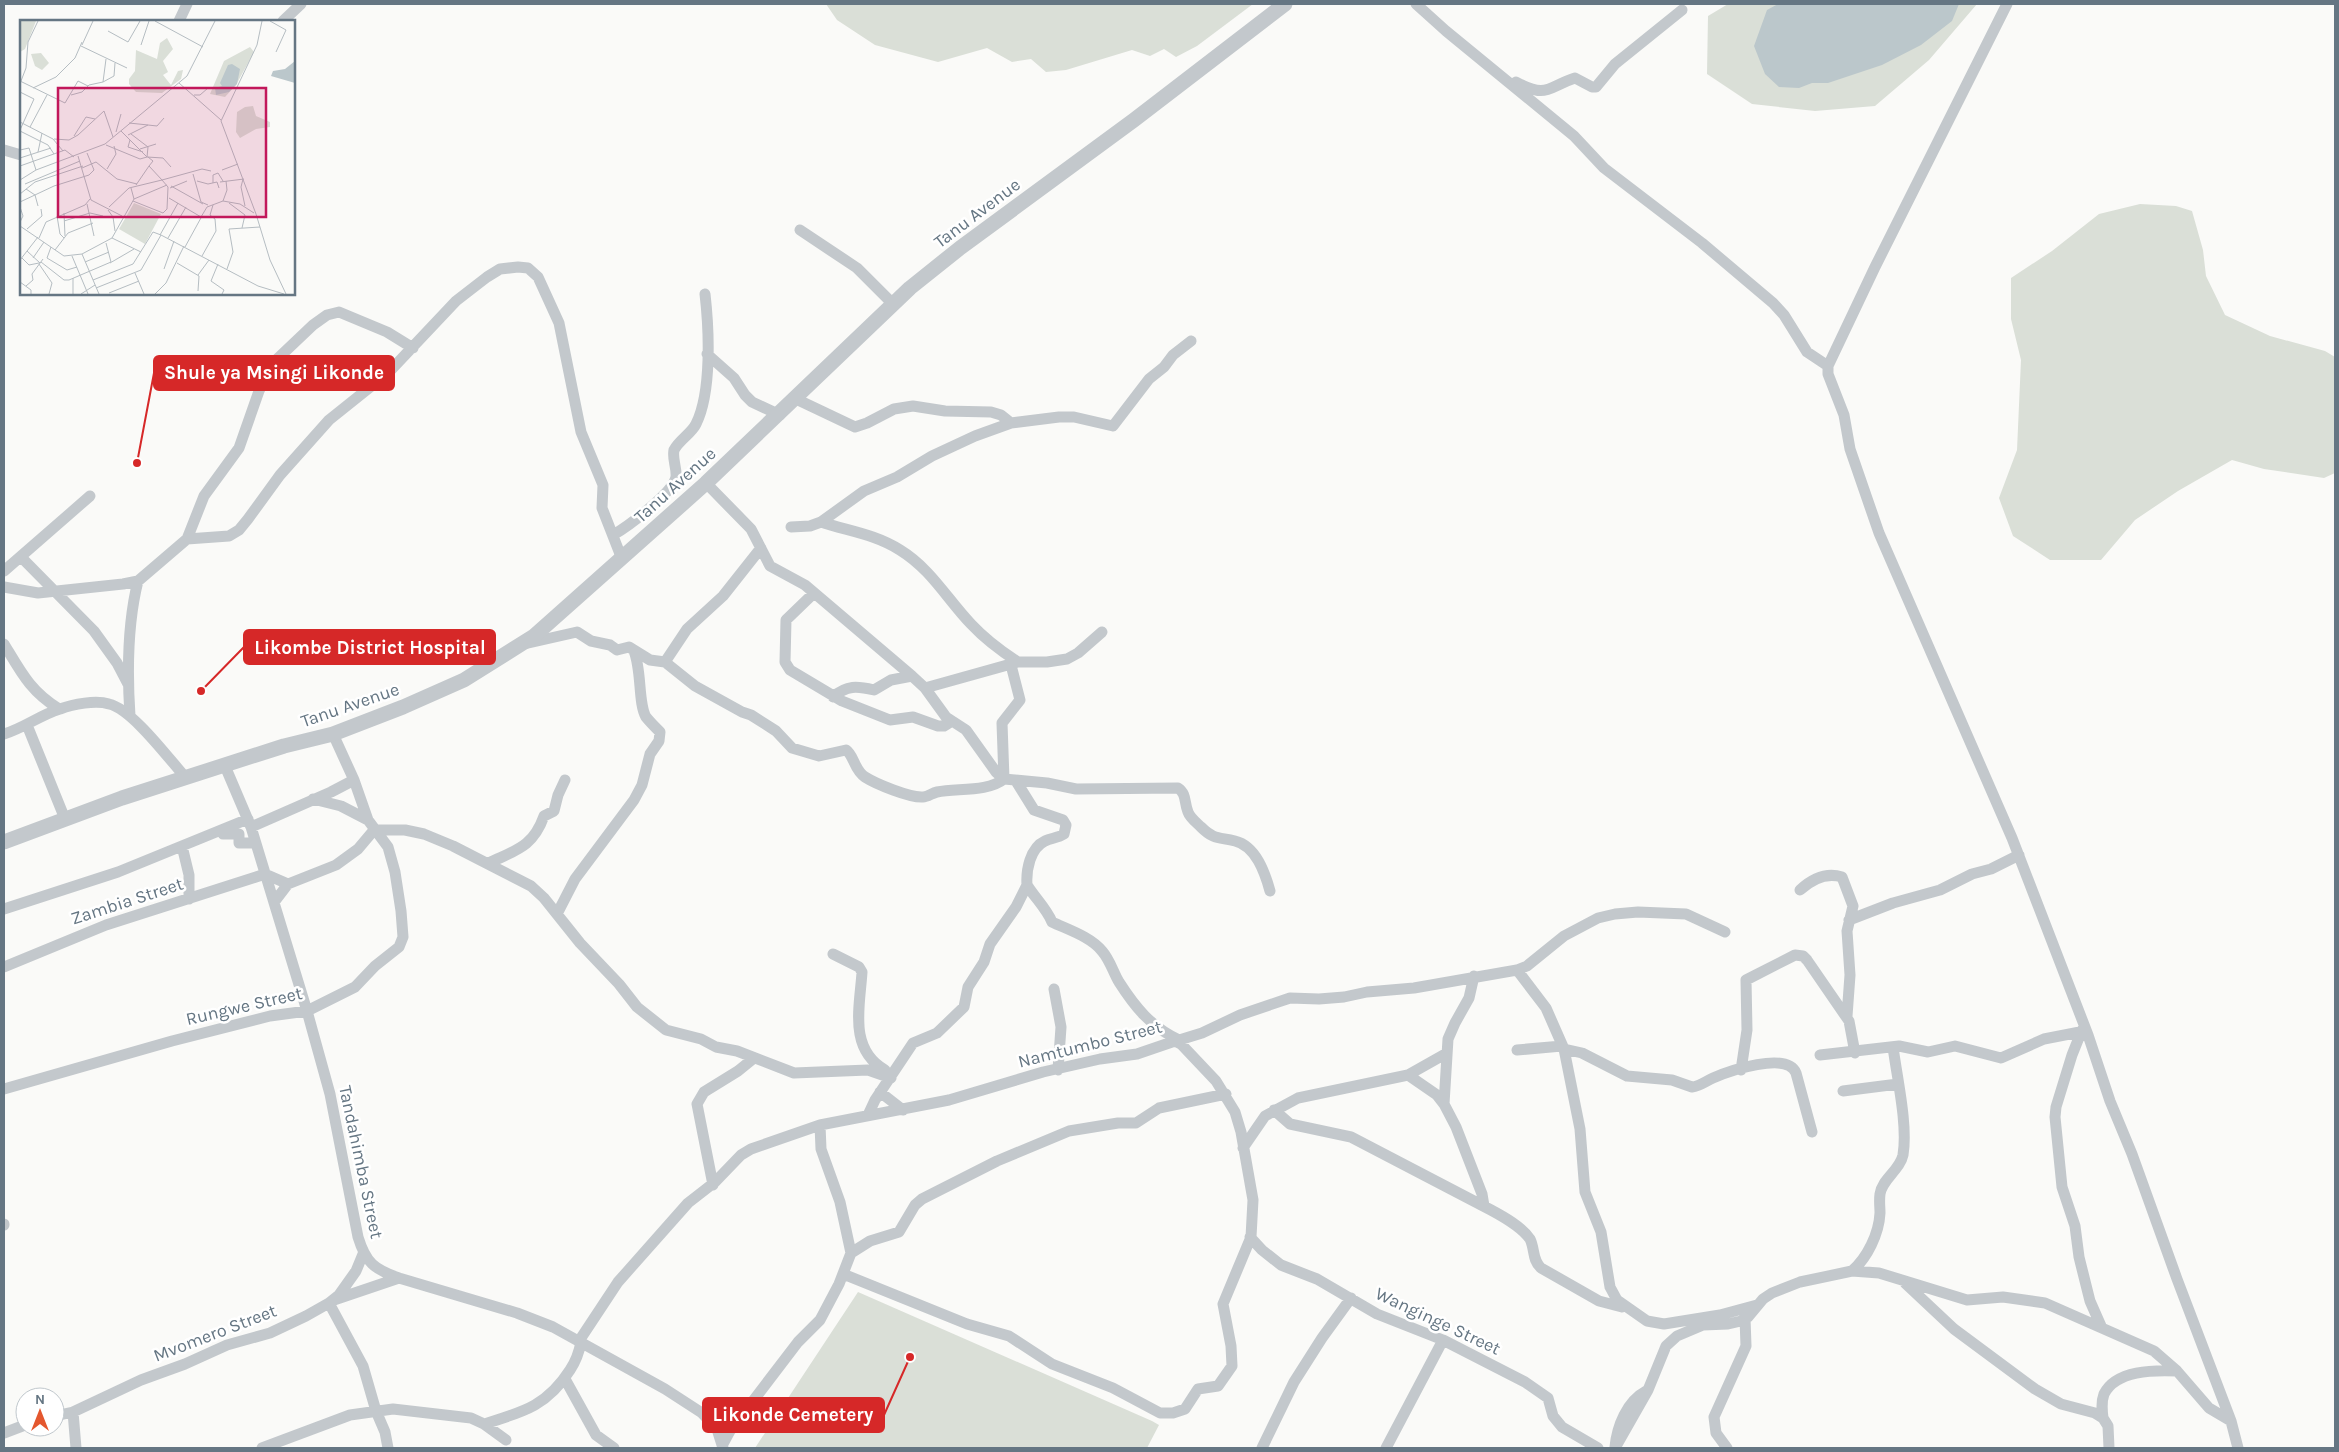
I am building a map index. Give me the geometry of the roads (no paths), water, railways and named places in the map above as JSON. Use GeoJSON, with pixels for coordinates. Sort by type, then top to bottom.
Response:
{"type":"FeatureCollection","features":[{"type":"Feature","properties":{"kind":"street"},"geometry":{"type":"LineString","coordinates":[[179,20],[187,4]]}},
{"type":"Feature","properties":{"kind":"street"},"geometry":{"type":"LineString","coordinates":[[285,20],[301,4]]}},
{"type":"Feature","properties":{"kind":"street","name":"Tanu Avenue"},"geometry":{"type":"LineString","coordinates":[[4,842],[186,778],[284,746],[333,734],[403,707],[457,683],[534,636],[622,559],[780,415],[847,347],[894,304],[960,248],[1134,120],[1285,4]]}},
{"type":"Feature","properties":{"kind":"street"},"geometry":{"type":"LineString","coordinates":[[1416,4],[1574,136],[1604,168],[1702,243],[1773,303],[1787,319],[1807,352],[1828,366]]}},
{"type":"Feature","properties":{"kind":"street"},"geometry":{"type":"LineString","coordinates":[[2007,4],[1875,267],[1828,366],[1828,374],[1844,415],[1850,450],[1879,533],[2019,856],[2110,1101],[2132,1154],[2176,1279],[2231,1421],[2238,1448]]}},
{"type":"Feature","properties":{"kind":"street"},"geometry":{"type":"LineString","coordinates":[[1503,78],[1537,91],[1546,91],[1575,78],[1592,88],[1596,87],[1615,64],[1682,10]]}},
{"type":"Feature","properties":{"kind":"street"},"geometry":{"type":"LineString","coordinates":[[4,150],[20,155]]}},
{"type":"Feature","properties":{"kind":"street"},"geometry":{"type":"LineString","coordinates":[[800,230],[857,268],[894,304]]}},
{"type":"Feature","properties":{"kind":"street"},"geometry":{"type":"LineString","coordinates":[[187,539],[229,536],[239,530],[260,506],[280,474],[329,420],[389,372],[456,301],[487,277],[500,269],[509,267],[528,268],[534,271],[543,282],[559,323],[581,432],[604,485],[602,508],[622,559]]}},
{"type":"Feature","properties":{"kind":"street"},"geometry":{"type":"LineString","coordinates":[[613,535],[657,502],[674,483],[676,476],[674,450],[695,426],[703,408],[708,317],[705,294]]}},
{"type":"Feature","properties":{"kind":"street"},"geometry":{"type":"LineString","coordinates":[[4,587],[33,592],[54,592],[138,581],[187,539],[204,496],[239,448],[259,391],[274,362],[313,325],[327,315],[339,312],[387,332],[413,348]]}},
{"type":"Feature","properties":{"kind":"street"},"geometry":{"type":"LineString","coordinates":[[791,527],[810,526],[821,522],[864,491],[897,477],[932,456],[975,436],[1011,423],[1074,417],[1112,426],[1149,378],[1164,367],[1173,355],[1190,341]]}},
{"type":"Feature","properties":{"kind":"street"},"geometry":{"type":"LineString","coordinates":[[707,354],[734,378],[745,396],[752,402],[780,415]]}},
{"type":"Feature","properties":{"kind":"street"},"geometry":{"type":"LineString","coordinates":[[796,399],[855,427],[867,424],[894,409],[913,406],[945,411],[991,412],[1004,417],[1011,423]]}},
{"type":"Feature","properties":{"kind":"street"},"geometry":{"type":"LineString","coordinates":[[706,483],[750,529],[770,566],[801,582],[912,676],[925,688],[946,717],[966,730],[996,772],[1004,779],[1047,783],[1076,789],[1178,788],[1184,794],[1189,815],[1208,835],[1216,839],[1237,842],[1245,846],[1261,866],[1270,891]]}},
{"type":"Feature","properties":{"kind":"street"},"geometry":{"type":"LineString","coordinates":[[4,571],[90,496]]}},
{"type":"Feature","properties":{"kind":"street"},"geometry":{"type":"LineString","coordinates":[[821,522],[862,532],[901,551],[941,586],[969,623],[1015,663],[1020,700],[1002,723],[1004,779]]}},
{"type":"Feature","properties":{"kind":"street"},"geometry":{"type":"LineString","coordinates":[[665,662],[686,629],[723,596],[761,548]]}},
{"type":"Feature","properties":{"kind":"street"},"geometry":{"type":"LineString","coordinates":[[21,556],[94,631],[117,663],[128,684]]}},
{"type":"Feature","properties":{"kind":"street"},"geometry":{"type":"LineString","coordinates":[[130,716],[128,684],[131,610],[138,581]]}},
{"type":"Feature","properties":{"kind":"street"},"geometry":{"type":"LineString","coordinates":[[814,593],[786,620],[785,662],[794,673],[833,697],[890,720],[913,717],[938,726],[952,721]]}},
{"type":"Feature","properties":{"kind":"street"},"geometry":{"type":"LineString","coordinates":[[520,645],[578,632],[595,643],[610,645],[617,650],[628,647],[654,662],[665,662],[694,686],[751,715],[776,731],[792,748],[819,756],[848,750],[854,764],[865,777],[908,794],[924,797],[934,793],[991,786],[1004,779]]}},
{"type":"Feature","properties":{"kind":"street"},"geometry":{"type":"LineString","coordinates":[[925,688],[1015,663],[1067,659],[1078,653],[1102,632]]}},
{"type":"Feature","properties":{"kind":"street"},"geometry":{"type":"LineString","coordinates":[[4,644],[7,656],[40,697],[59,709]]}},
{"type":"Feature","properties":{"kind":"street"},"geometry":{"type":"LineString","coordinates":[[557,914],[575,879],[634,800],[642,785],[650,754],[660,741],[660,732],[646,716],[642,707],[641,680],[634,651]]}},
{"type":"Feature","properties":{"kind":"street"},"geometry":{"type":"LineString","coordinates":[[833,697],[855,685],[874,690],[891,680],[912,676]]}},
{"type":"Feature","properties":{"kind":"street"},"geometry":{"type":"LineString","coordinates":[[4,734],[59,709],[76,705],[108,703],[119,707],[130,716],[186,778]]}},
{"type":"Feature","properties":{"kind":"street"},"geometry":{"type":"LineString","coordinates":[[27,725],[65,819]]}},
{"type":"Feature","properties":{"kind":"street","name":"Rungwe Street"},"geometry":{"type":"LineString","coordinates":[[4,1089],[172,1041],[270,1016],[307,1011],[355,987],[375,966],[400,947],[403,928],[395,872],[388,847],[371,825],[354,780],[333,734]]}},
{"type":"Feature","properties":{"kind":"street","name":"Tandahimba Street"},"geometry":{"type":"LineString","coordinates":[[225,766],[249,823],[254,843],[275,901],[307,1011],[330,1094],[354,1223],[363,1254],[374,1266],[399,1278],[538,1320],[580,1341],[665,1389],[702,1413],[717,1429],[723,1446]]}},
{"type":"Feature","properties":{"kind":"street"},"geometry":{"type":"LineString","coordinates":[[4,909],[118,872],[182,846],[331,792],[354,780]]}},
{"type":"Feature","properties":{"kind":"street"},"geometry":{"type":"LineString","coordinates":[[489,863],[519,849],[531,840],[540,828],[544,816],[554,811],[558,795],[565,780]]}},
{"type":"Feature","properties":{"kind":"street"},"geometry":{"type":"LineString","coordinates":[[868,1116],[880,1092],[913,1043],[937,1033],[952,1016],[962,1010],[966,1003],[968,987],[984,962],[987,950],[1016,907],[1027,885],[1031,858],[1034,852],[1042,842],[1064,834],[1066,825],[1063,820],[1034,810],[1016,781]]}},
{"type":"Feature","properties":{"kind":"street"},"geometry":{"type":"LineString","coordinates":[[312,799],[341,806],[371,825],[424,834],[489,863],[531,886],[637,1007],[654,1022],[672,1033],[701,1039],[716,1047],[754,1058],[794,1073],[868,1070],[892,1076]]}},
{"type":"Feature","properties":{"kind":"street"},"geometry":{"type":"LineString","coordinates":[[275,901],[288,884],[336,865],[358,849],[371,825]]}},
{"type":"Feature","properties":{"kind":"street"},"geometry":{"type":"LineString","coordinates":[[212,835],[233,832],[239,834],[239,843],[254,843]]}},
{"type":"Feature","properties":{"kind":"street"},"geometry":{"type":"LineString","coordinates":[[182,846],[189,875],[189,898]]}},
{"type":"Feature","properties":{"kind":"street"},"geometry":{"type":"LineString","coordinates":[[1850,920],[1893,903],[1940,890],[1972,874],[1991,869],[2019,856]]}},
{"type":"Feature","properties":{"kind":"street"},"geometry":{"type":"LineString","coordinates":[[265,874],[288,884]]}},
{"type":"Feature","properties":{"kind":"street","name":"Zambia Street"},"geometry":{"type":"LineString","coordinates":[[4,967],[106,925],[265,874]]}},
{"type":"Feature","properties":{"kind":"street"},"geometry":{"type":"LineString","coordinates":[[1800,890],[1820,877],[1830,875],[1842,877],[1848,886],[1853,906],[1847,931],[1850,975],[1847,1016]]}},
{"type":"Feature","properties":{"kind":"street"},"geometry":{"type":"LineString","coordinates":[[1027,885],[1041,905],[1047,910],[1052,922],[1079,935],[1103,952],[1119,981],[1144,1018],[1177,1040],[1202,1033],[1240,1015],[1290,998],[1319,999],[1344,997],[1367,992],[1414,988],[1516,970],[1527,966],[1564,936],[1598,918],[1615,914],[1638,912],[1686,914],[1725,932]]}},
{"type":"Feature","properties":{"kind":"street"},"geometry":{"type":"LineString","coordinates":[[833,954],[859,967],[862,972],[858,1013],[862,1044],[874,1064],[892,1076]]}},
{"type":"Feature","properties":{"kind":"street"},"geometry":{"type":"LineString","coordinates":[[1741,1070],[1747,1030],[1746,981],[1748,978],[1795,955],[1803,956],[1847,1016],[1851,1027],[1855,1053]]}},
{"type":"Feature","properties":{"kind":"street"},"geometry":{"type":"LineString","coordinates":[[1516,970],[1546,1008],[1563,1048],[1580,1129],[1585,1192],[1602,1232],[1610,1287],[1616,1300],[1647,1321],[1664,1324],[1696,1320],[1757,1306]]}},
{"type":"Feature","properties":{"kind":"street"},"geometry":{"type":"LineString","coordinates":[[1444,1104],[1448,1039],[1469,998],[1474,976]]}},
{"type":"Feature","properties":{"kind":"street"},"geometry":{"type":"LineString","coordinates":[[1054,989],[1061,1027],[1058,1070]]}},
{"type":"Feature","properties":{"kind":"street"},"geometry":{"type":"LineString","coordinates":[[1820,1055],[1855,1053],[1894,1047],[1904,1047],[1923,1052],[1955,1046],[2001,1058],[2044,1039],[2084,1030]]}},
{"type":"Feature","properties":{"kind":"street"},"geometry":{"type":"LineString","coordinates":[[2084,1030],[2072,1055],[2056,1107],[2055,1117],[2062,1187],[2075,1226],[2079,1257],[2090,1301],[2100,1326]]}},
{"type":"Feature","properties":{"kind":"street","name":"Namtumbo Street"},"geometry":{"type":"LineString","coordinates":[[484,1424],[519,1414],[538,1404],[556,1390],[576,1362],[580,1341],[618,1282],[688,1203],[713,1184],[741,1156],[751,1150],[820,1125],[903,1110],[962,1096],[1100,1059],[1137,1054],[1177,1040],[1206,1069],[1226,1094],[1235,1112],[1254,1200],[1254,1215],[1250,1238],[1223,1304],[1232,1346],[1232,1366],[1220,1385],[1213,1388],[1198,1389],[1185,1409],[1173,1413],[1160,1413],[1113,1388],[1057,1366],[1008,1336],[967,1324],[843,1274]]}},
{"type":"Feature","properties":{"kind":"street"},"geometry":{"type":"LineString","coordinates":[[1852,1271],[1861,1263],[1872,1242],[1880,1215],[1880,1192],[1900,1164],[1903,1154],[1902,1118],[1894,1047]]}},
{"type":"Feature","properties":{"kind":"street"},"geometry":{"type":"LineString","coordinates":[[1517,1050],[1563,1048],[1582,1053],[1627,1076],[1672,1080],[1692,1088],[1719,1076],[1777,1062],[1794,1068],[1812,1132]]}},
{"type":"Feature","properties":{"kind":"street"},"geometry":{"type":"LineString","coordinates":[[1243,1148],[1254,1128],[1265,1116],[1298,1098],[1408,1075],[1447,1053]]}},
{"type":"Feature","properties":{"kind":"street"},"geometry":{"type":"LineString","coordinates":[[713,1184],[697,1104],[704,1092],[738,1071],[754,1058]]}},
{"type":"Feature","properties":{"kind":"street"},"geometry":{"type":"LineString","coordinates":[[1408,1075],[1437,1095],[1444,1104],[1456,1128],[1482,1194],[1484,1206]]}},
{"type":"Feature","properties":{"kind":"street"},"geometry":{"type":"LineString","coordinates":[[1843,1091],[1898,1084]]}},
{"type":"Feature","properties":{"kind":"street"},"geometry":{"type":"LineString","coordinates":[[880,1092],[903,1110]]}},
{"type":"Feature","properties":{"kind":"street"},"geometry":{"type":"LineString","coordinates":[[851,1253],[870,1241],[899,1232],[915,1205],[922,1199],[997,1161],[1069,1131],[1118,1122],[1136,1123],[1159,1108],[1226,1094]]}},
{"type":"Feature","properties":{"kind":"street"},"geometry":{"type":"LineString","coordinates":[[1274,1110],[1290,1124],[1351,1137],[1504,1217],[1530,1240],[1536,1263],[1541,1268],[1600,1301],[1626,1308]]}},
{"type":"Feature","properties":{"kind":"street"},"geometry":{"type":"LineString","coordinates":[[723,1446],[730,1431],[798,1342],[820,1320],[843,1274],[851,1253],[840,1202],[821,1150],[820,1125]]}},
{"type":"Feature","properties":{"kind":"street","name":"Wanginge Street"},"geometry":{"type":"LineString","coordinates":[[1250,1238],[1281,1265],[1317,1279],[1378,1314],[1443,1340],[1525,1382],[1548,1398],[1553,1416],[1562,1427],[1598,1448]]}},
{"type":"Feature","properties":{"kind":"street","name":"Mvomero Street"},"geometry":{"type":"LineString","coordinates":[[65,1414],[74,1412],[142,1380],[185,1364],[227,1345],[270,1333],[332,1302],[356,1271],[363,1254]]}},
{"type":"Feature","properties":{"kind":"street"},"geometry":{"type":"LineString","coordinates":[[1614,1448],[1616,1432],[1623,1419],[1636,1396],[1648,1390],[1658,1369],[1663,1351],[1677,1336],[1703,1325],[1728,1324],[1746,1318],[1772,1293],[1800,1282],[1852,1271],[1879,1273],[1967,1300],[2003,1297],[2045,1303],[2146,1346],[2164,1358],[2209,1408],[2231,1421]]}},
{"type":"Feature","properties":{"kind":"street"},"geometry":{"type":"LineString","coordinates":[[388,1448],[385,1432],[376,1410],[363,1366],[332,1302],[399,1278]]}},
{"type":"Feature","properties":{"kind":"street"},"geometry":{"type":"LineString","coordinates":[[1902,1280],[1954,1329],[2035,1389],[2061,1404],[2096,1413],[2103,1418],[2108,1426],[2109,1448]]}},
{"type":"Feature","properties":{"kind":"street"},"geometry":{"type":"LineString","coordinates":[[1262,1448],[1294,1382],[1322,1338],[1351,1298]]}},
{"type":"Feature","properties":{"kind":"street"},"geometry":{"type":"LineString","coordinates":[[1727,1448],[1716,1433],[1714,1417],[1746,1346],[1746,1318]]}},
{"type":"Feature","properties":{"kind":"street"},"geometry":{"type":"LineString","coordinates":[[1386,1448],[1443,1340]]}},
{"type":"Feature","properties":{"kind":"street"},"geometry":{"type":"LineString","coordinates":[[2103,1418],[2104,1395],[2109,1387],[2117,1381],[2150,1370],[2177,1371]]}},
{"type":"Feature","properties":{"kind":"street"},"geometry":{"type":"LineString","coordinates":[[565,1379],[596,1435],[614,1448]]}},
{"type":"Feature","properties":{"kind":"street"},"geometry":{"type":"LineString","coordinates":[[262,1448],[342,1418],[376,1410],[399,1410],[471,1418],[484,1424],[506,1440]]}},
{"type":"Feature","properties":{"kind":"street"},"geometry":{"type":"LineString","coordinates":[[74,1412],[76,1448]]}},
{"type":"Feature","properties":{"kind":"place","name":"Shule ya Msingi Likonde"},"geometry":{"type":"Point","coordinates":[137,463]}},
{"type":"Feature","properties":{"kind":"place","name":"Likombe District Hospital"},"geometry":{"type":"Point","coordinates":[201,691]}},
{"type":"Feature","properties":{"kind":"place","name":"Likonde Cemetery"},"geometry":{"type":"Point","coordinates":[910,1357]}}]}
